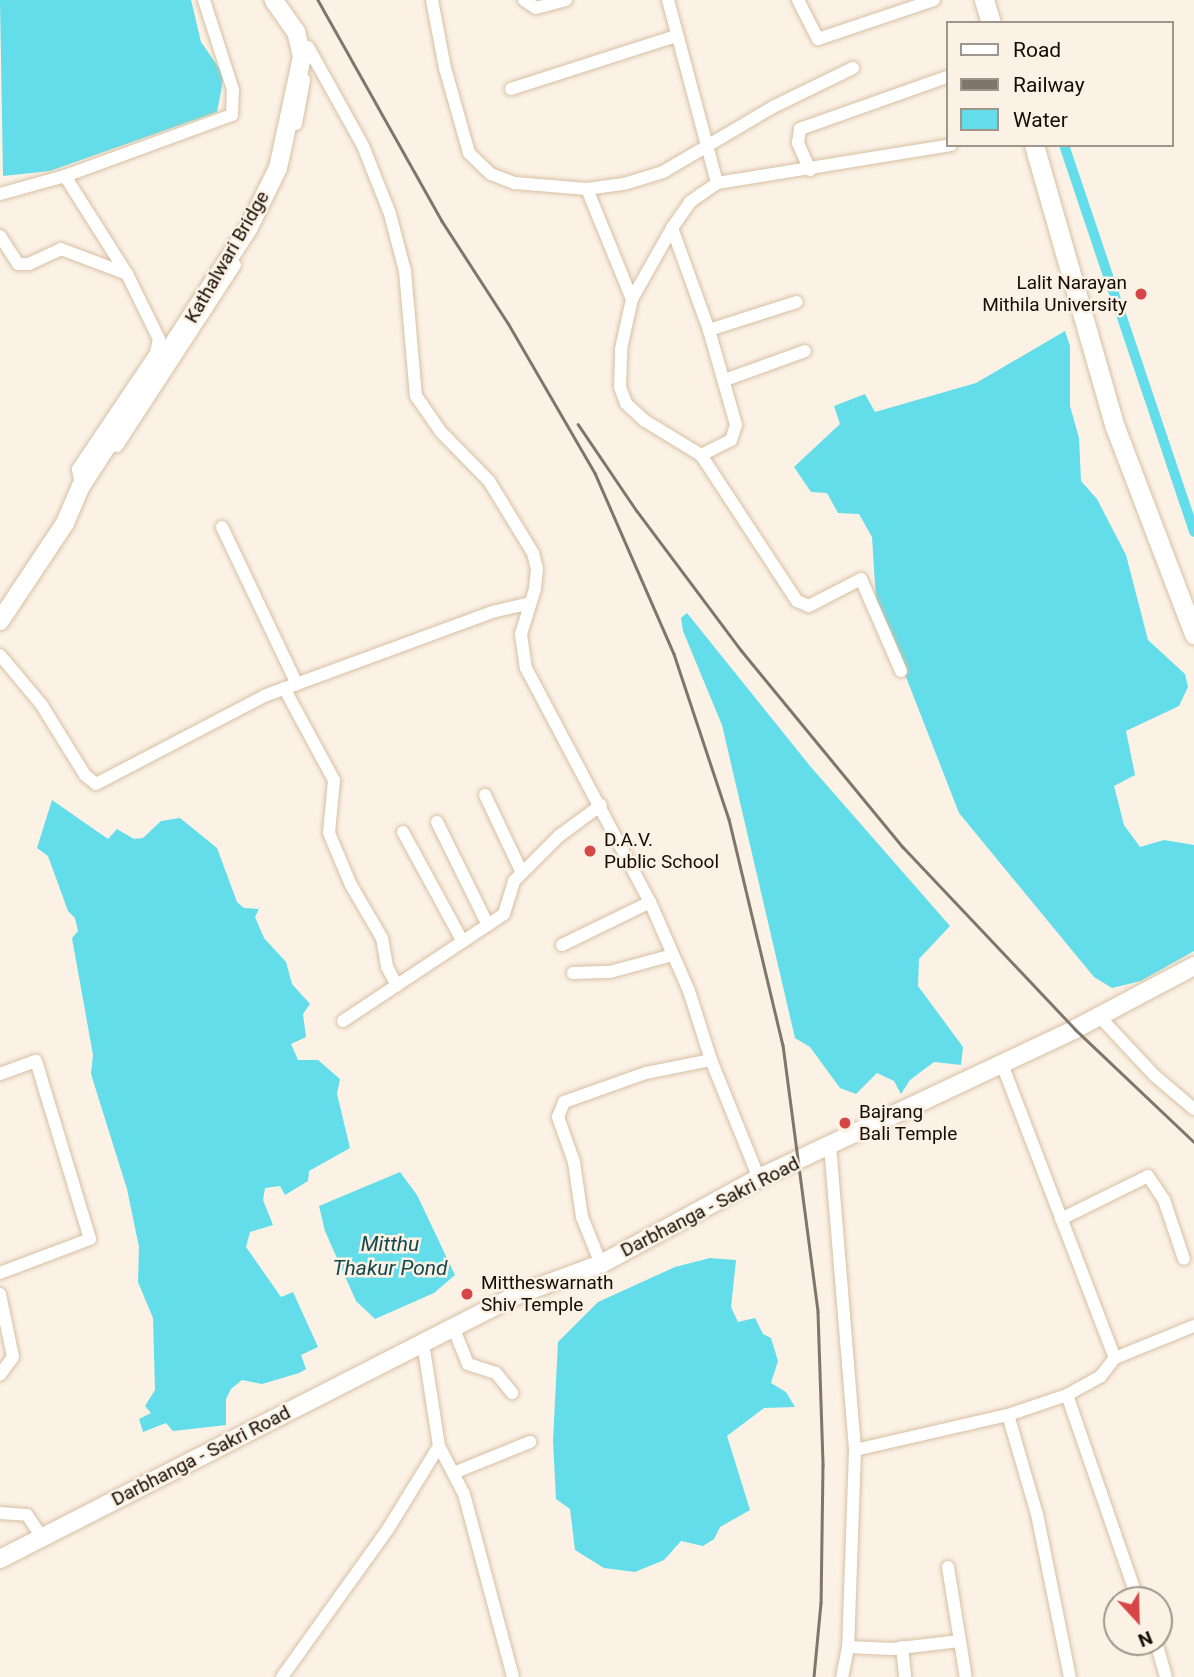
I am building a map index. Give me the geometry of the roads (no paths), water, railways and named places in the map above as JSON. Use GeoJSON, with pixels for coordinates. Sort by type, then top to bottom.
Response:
{"type":"FeatureCollection","features":[{"type":"Feature","properties":{"kind":"main road"},"geometry":{"type":"LineString","coordinates":[[984,0],[990,21]]}},
{"type":"Feature","properties":{"kind":"main road","name":"Kathalwari Bridge"},"geometry":{"type":"LineString","coordinates":[[0,621],[65,523],[81,486],[248,229],[278,168],[302,57],[296,32],[280,2]]}},
{"type":"Feature","properties":{"kind":"main road"},"geometry":{"type":"LineString","coordinates":[[1035,147],[1115,427],[1194,634]]}},
{"type":"Feature","properties":{"kind":"main road","name":"Darbhanga - Sakri Road"},"geometry":{"type":"LineString","coordinates":[[0,1559],[517,1295],[601,1264],[758,1178],[1002,1064],[1194,966]]}},
{"type":"Feature","properties":{"kind":"street"},"geometry":{"type":"LineString","coordinates":[[0,194],[65,176],[232,115],[233,89],[204,0]]}},
{"type":"Feature","properties":{"kind":"street"},"geometry":{"type":"LineString","coordinates":[[432,0],[457,115],[470,153],[479,164],[515,183],[587,189],[624,184],[663,172],[707,149],[773,107],[853,68]]}},
{"type":"Feature","properties":{"kind":"street"},"geometry":{"type":"LineString","coordinates":[[524,0],[536,8],[566,0]]}},
{"type":"Feature","properties":{"kind":"street"},"geometry":{"type":"LineString","coordinates":[[668,0],[717,183]]}},
{"type":"Feature","properties":{"kind":"street"},"geometry":{"type":"LineString","coordinates":[[798,0],[818,38],[931,0]]}},
{"type":"Feature","properties":{"kind":"street"},"geometry":{"type":"LineString","coordinates":[[511,89],[676,36]]}},
{"type":"Feature","properties":{"kind":"street"},"geometry":{"type":"LineString","coordinates":[[65,176],[127,274],[157,332],[159,345],[82,461],[77,474],[81,486],[96,479],[244,251],[282,177],[302,101],[308,47],[363,146],[390,214],[405,271],[416,396],[425,415],[489,481],[526,541],[537,569],[521,634],[526,668],[572,760],[601,805],[650,902],[673,955],[758,1178]]}},
{"type":"Feature","properties":{"kind":"street"},"geometry":{"type":"LineString","coordinates":[[810,170],[797,137],[800,129],[946,77]]}},
{"type":"Feature","properties":{"kind":"street"},"geometry":{"type":"LineString","coordinates":[[901,671],[863,581],[854,579],[809,606],[802,605],[701,455],[645,421],[622,394],[621,349],[632,299],[672,228],[690,202],[717,183],[946,146]]}},
{"type":"Feature","properties":{"kind":"street"},"geometry":{"type":"LineString","coordinates":[[587,189],[632,299]]}},
{"type":"Feature","properties":{"kind":"street"},"geometry":{"type":"LineString","coordinates":[[672,228],[725,380],[736,431],[731,440],[701,455]]}},
{"type":"Feature","properties":{"kind":"street"},"geometry":{"type":"LineString","coordinates":[[0,236],[18,264],[29,264],[61,249],[127,274]]}},
{"type":"Feature","properties":{"kind":"street"},"geometry":{"type":"LineString","coordinates":[[709,331],[797,302]]}},
{"type":"Feature","properties":{"kind":"street"},"geometry":{"type":"LineString","coordinates":[[725,380],[805,351]]}},
{"type":"Feature","properties":{"kind":"street"},"geometry":{"type":"LineString","coordinates":[[222,527],[290,686],[334,780],[329,833],[351,884],[382,938],[387,967],[397,986]]}},
{"type":"Feature","properties":{"kind":"street"},"geometry":{"type":"LineString","coordinates":[[0,655],[41,704],[85,775],[96,783],[184,734],[290,686],[492,612],[528,604]]}},
{"type":"Feature","properties":{"kind":"street"},"geometry":{"type":"LineString","coordinates":[[485,796],[522,873]]}},
{"type":"Feature","properties":{"kind":"street"},"geometry":{"type":"LineString","coordinates":[[343,1021],[488,926],[507,910],[510,889],[522,873],[559,836],[601,805]]}},
{"type":"Feature","properties":{"kind":"street"},"geometry":{"type":"LineString","coordinates":[[437,821],[488,926]]}},
{"type":"Feature","properties":{"kind":"street"},"geometry":{"type":"LineString","coordinates":[[403,832],[463,942]]}},
{"type":"Feature","properties":{"kind":"street"},"geometry":{"type":"LineString","coordinates":[[562,946],[650,902]]}},
{"type":"Feature","properties":{"kind":"street"},"geometry":{"type":"LineString","coordinates":[[573,973],[610,972],[673,955]]}},
{"type":"Feature","properties":{"kind":"street"},"geometry":{"type":"LineString","coordinates":[[1099,1016],[1154,1075],[1194,1109]]}},
{"type":"Feature","properties":{"kind":"street"},"geometry":{"type":"LineString","coordinates":[[0,1073],[36,1060],[62,1160],[90,1239],[0,1273]]}},
{"type":"Feature","properties":{"kind":"street"},"geometry":{"type":"LineString","coordinates":[[601,1264],[582,1217],[574,1162],[558,1116],[564,1102],[646,1073],[711,1060]]}},
{"type":"Feature","properties":{"kind":"street"},"geometry":{"type":"LineString","coordinates":[[1002,1064],[1115,1358]]}},
{"type":"Feature","properties":{"kind":"street"},"geometry":{"type":"LineString","coordinates":[[830,1145],[856,1450],[848,1647],[842,1677]]}},
{"type":"Feature","properties":{"kind":"street"},"geometry":{"type":"LineString","coordinates":[[1061,1219],[1148,1175],[1161,1191],[1184,1259]]}},
{"type":"Feature","properties":{"kind":"street"},"geometry":{"type":"LineString","coordinates":[[0,1294],[13,1357],[0,1376]]}},
{"type":"Feature","properties":{"kind":"street"},"geometry":{"type":"LineString","coordinates":[[856,1450],[1008,1415],[1067,1395],[1100,1377],[1115,1358],[1194,1326]]}},
{"type":"Feature","properties":{"kind":"street"},"geometry":{"type":"LineString","coordinates":[[453,1327],[468,1364],[496,1373],[512,1393]]}},
{"type":"Feature","properties":{"kind":"street"},"geometry":{"type":"LineString","coordinates":[[422,1343],[439,1447],[456,1472],[513,1677]]}},
{"type":"Feature","properties":{"kind":"street"},"geometry":{"type":"LineString","coordinates":[[1067,1395],[1133,1586]]}},
{"type":"Feature","properties":{"kind":"street"},"geometry":{"type":"LineString","coordinates":[[1008,1415],[1037,1514],[1070,1677]]}},
{"type":"Feature","properties":{"kind":"street"},"geometry":{"type":"LineString","coordinates":[[456,1472],[530,1442]]}},
{"type":"Feature","properties":{"kind":"street"},"geometry":{"type":"LineString","coordinates":[[282,1677],[388,1529],[439,1447]]}},
{"type":"Feature","properties":{"kind":"street"},"geometry":{"type":"LineString","coordinates":[[0,1513],[27,1515],[42,1537]]}},
{"type":"Feature","properties":{"kind":"street"},"geometry":{"type":"LineString","coordinates":[[948,1567],[966,1677]]}},
{"type":"Feature","properties":{"kind":"street"},"geometry":{"type":"LineString","coordinates":[[848,1647],[902,1647],[960,1641]]}},
{"type":"Feature","properties":{"kind":"street"},"geometry":{"type":"LineString","coordinates":[[902,1647],[905,1677]]}},
{"type":"Feature","properties":{"kind":"street"},"geometry":{"type":"LineString","coordinates":[[1160,1656],[1166,1677]]}},
{"type":"Feature","properties":{"kind":"water"},"geometry":{"type":"Polygon","coordinates":[[[0,0],[191,0],[201,42],[224,75],[217,112],[50,171],[3,176],[0,0]]]}},
{"type":"Feature","properties":{"kind":"water"},"geometry":{"type":"Polygon","coordinates":[[[1065,331],[1070,346],[1070,406],[1079,438],[1081,481],[1097,499],[1126,555],[1148,640],[1185,674],[1188,687],[1179,706],[1126,731],[1135,775],[1114,786],[1124,825],[1140,847],[1164,840],[1194,845],[1194,951],[1141,981],[1112,988],[1094,977],[959,813],[876,600],[872,537],[859,514],[838,513],[827,493],[811,492],[794,467],[840,424],[834,406],[865,394],[875,412],[976,383],[1065,331]]]}},
{"type":"Feature","properties":{"kind":"water"},"geometry":{"type":"Polygon","coordinates":[[[687,613],[810,766],[950,926],[919,959],[918,986],[963,1047],[961,1065],[934,1062],[910,1080],[901,1094],[894,1081],[877,1073],[856,1094],[840,1088],[810,1047],[795,1038],[722,725],[683,631],[681,618],[687,613]]]}},
{"type":"Feature","properties":{"kind":"water"},"geometry":{"type":"Polygon","coordinates":[[[52,800],[108,839],[117,829],[134,839],[143,838],[161,821],[180,818],[217,848],[237,902],[244,908],[259,909],[255,917],[264,938],[286,962],[292,984],[310,1004],[303,1014],[306,1037],[291,1044],[298,1060],[318,1060],[340,1079],[337,1094],[350,1148],[309,1171],[308,1181],[285,1195],[280,1186],[265,1188],[263,1200],[273,1225],[250,1232],[246,1247],[281,1297],[293,1292],[318,1347],[301,1355],[306,1369],[299,1373],[262,1384],[242,1380],[231,1389],[226,1399],[226,1425],[173,1431],[166,1423],[143,1432],[139,1419],[151,1413],[145,1406],[155,1390],[153,1318],[138,1282],[139,1247],[127,1189],[91,1074],[93,1055],[72,938],[78,931],[75,918],[68,911],[48,856],[37,848],[52,800]]]}},
{"type":"Feature","properties":{"kind":"water","name":"Mitthu Thakur Pond"},"geometry":{"type":"Polygon","coordinates":[[[400,1172],[417,1195],[455,1275],[434,1293],[375,1319],[356,1301],[325,1231],[319,1206],[400,1172]]]}},
{"type":"Feature","properties":{"kind":"water"},"geometry":{"type":"Polygon","coordinates":[[[710,1258],[736,1260],[731,1307],[738,1322],[755,1318],[763,1334],[771,1338],[778,1361],[771,1383],[786,1392],[795,1407],[764,1408],[727,1436],[750,1510],[720,1527],[714,1539],[703,1546],[681,1541],[664,1560],[635,1572],[604,1568],[575,1550],[570,1509],[556,1499],[553,1441],[558,1342],[598,1302],[675,1267],[710,1258]]]}},
{"type":"Feature","properties":{"kind":"waterway"},"geometry":{"type":"LineString","coordinates":[[1065,147],[1194,532]]}},
{"type":"Feature","properties":{"kind":"railway"},"geometry":{"type":"LineString","coordinates":[[318,0],[442,221],[508,323],[595,473],[674,654],[729,819],[783,1045],[818,1312],[823,1465],[821,1603],[814,1677]]}},
{"type":"Feature","properties":{"kind":"railway"},"geometry":{"type":"LineString","coordinates":[[578,424],[637,511],[741,650],[903,847],[1075,1029],[1194,1142]]}},
{"type":"Feature","properties":{"kind":"place","name":"Lalit Narayan Mithila University"},"geometry":{"type":"Point","coordinates":[1141,294]}},
{"type":"Feature","properties":{"kind":"place","name":"D.A.V. Public School"},"geometry":{"type":"Point","coordinates":[590,851]}},
{"type":"Feature","properties":{"kind":"place","name":"Bajrang Bali Temple"},"geometry":{"type":"Point","coordinates":[845,1123]}},
{"type":"Feature","properties":{"kind":"place","name":"Mittheswarnath Shiv Temple"},"geometry":{"type":"Point","coordinates":[467,1294]}}]}
